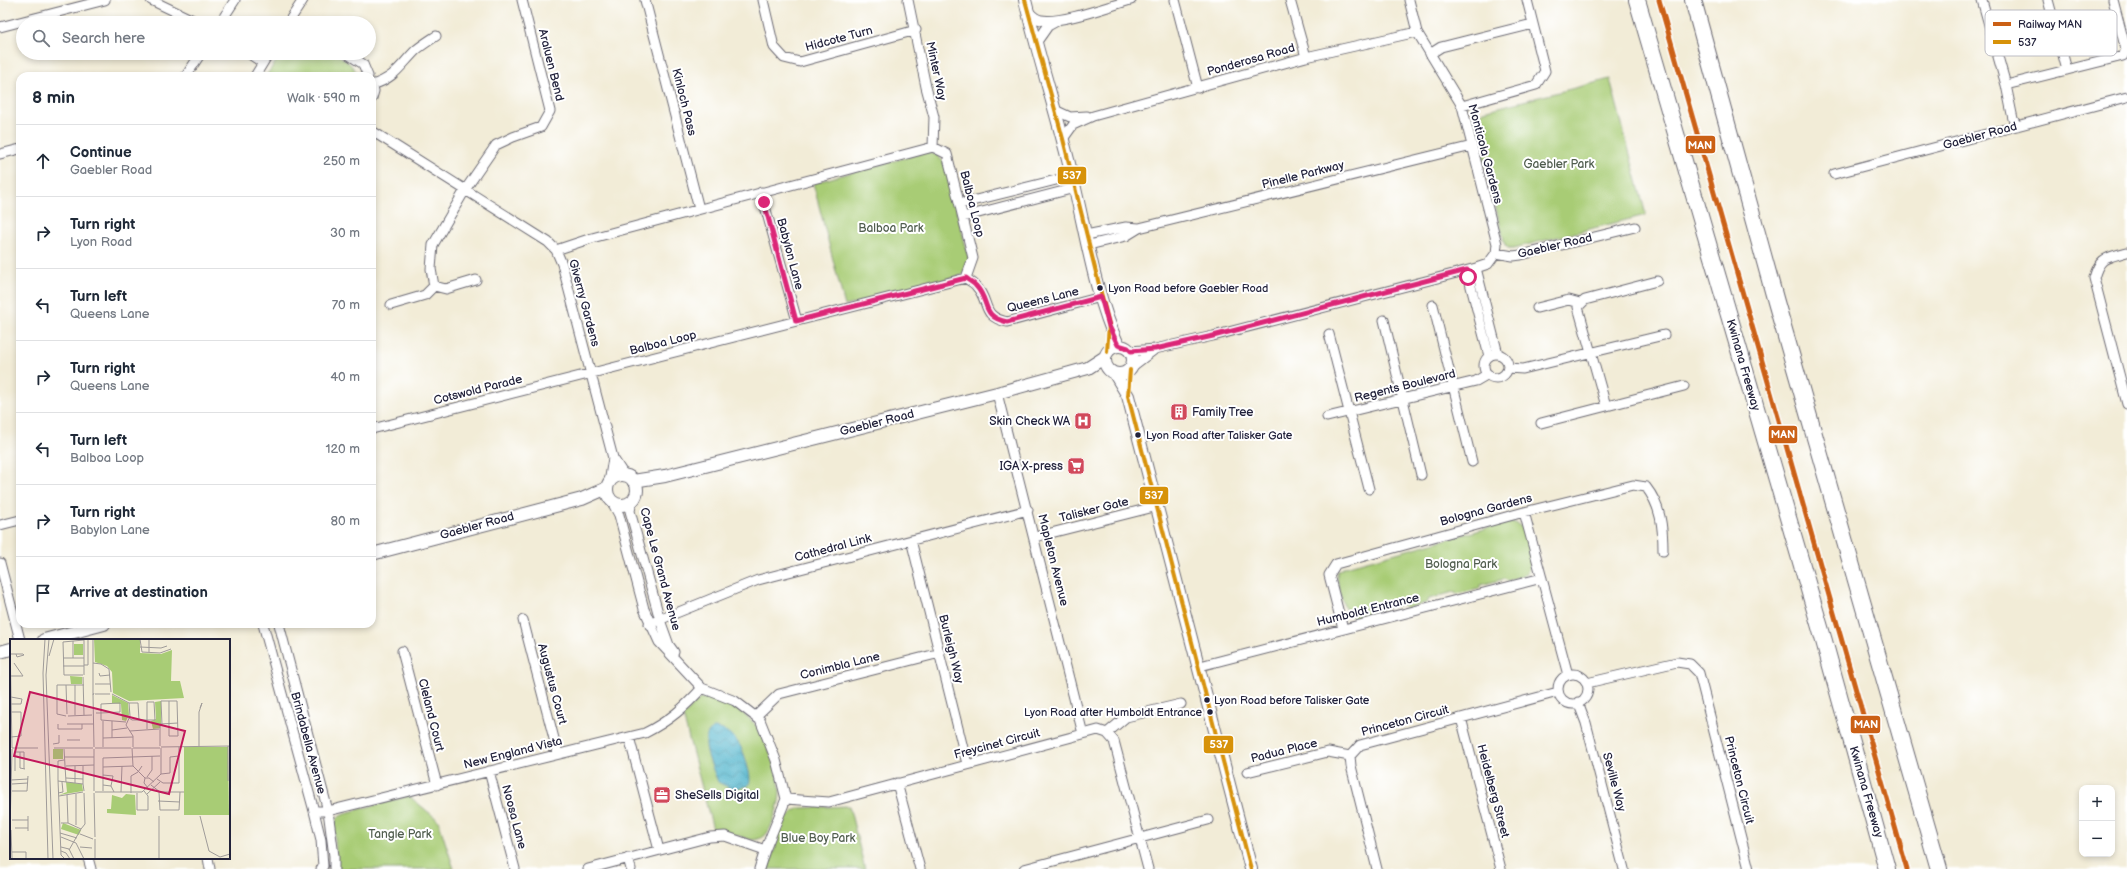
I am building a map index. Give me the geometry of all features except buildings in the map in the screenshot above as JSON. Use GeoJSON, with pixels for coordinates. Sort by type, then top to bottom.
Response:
{"type":"FeatureCollection","features":[{"type":"Feature","properties":{"kind":"highway","name":"Kwinana Freeway"},"geometry":{"type":"LineString","coordinates":[[1637,0],[1824,641],[1887,869]]}},
{"type":"Feature","properties":{"kind":"highway"},"geometry":{"type":"LineString","coordinates":[[1693,0],[1776,302],[1939,869]]}},
{"type":"Feature","properties":{"kind":"street"},"geometry":{"type":"LineString","coordinates":[[43,16],[105,0]]}},
{"type":"Feature","properties":{"kind":"street"},"geometry":{"type":"LineString","coordinates":[[151,0],[184,16]]}},
{"type":"Feature","properties":{"kind":"street"},"geometry":{"type":"LineString","coordinates":[[225,16],[235,0]]}},
{"type":"Feature","properties":{"kind":"street"},"geometry":{"type":"LineString","coordinates":[[292,16],[302,0]]}},
{"type":"Feature","properties":{"kind":"street","name":"Araluen Bend"},"geometry":{"type":"LineString","coordinates":[[434,286],[431,269],[433,245],[465,190],[496,145],[541,127],[550,112],[522,0]]}},
{"type":"Feature","properties":{"kind":"street","name":"Kinloch Pass"},"geometry":{"type":"LineString","coordinates":[[645,0],[699,209]]}},
{"type":"Feature","properties":{"kind":"street","name":"Hidcote Turn"},"geometry":{"type":"LineString","coordinates":[[762,0],[774,46],[784,58],[800,62],[916,30]]}},
{"type":"Feature","properties":{"kind":"street","name":"Minter Way"},"geometry":{"type":"LineString","coordinates":[[908,0],[916,30],[926,87],[934,118],[933,147]]}},
{"type":"Feature","properties":{"kind":"street"},"geometry":{"type":"LineString","coordinates":[[1027,6],[1034,17],[1041,20],[1058,20],[1131,0]]}},
{"type":"Feature","properties":{"kind":"street"},"geometry":{"type":"LineString","coordinates":[[1175,0],[1198,88]]}},
{"type":"Feature","properties":{"kind":"street"},"geometry":{"type":"LineString","coordinates":[[1290,0],[1306,57]]}},
{"type":"Feature","properties":{"kind":"street","name":"Monticola Gardens"},"geometry":{"type":"LineString","coordinates":[[1408,0],[1417,32],[1462,106],[1497,244],[1496,253]]}},
{"type":"Feature","properties":{"kind":"street"},"geometry":{"type":"LineString","coordinates":[[1462,106],[1536,85],[1545,71],[1527,0]]}},
{"type":"Feature","properties":{"kind":"street"},"geometry":{"type":"LineString","coordinates":[[1982,0],[1985,11]]}},
{"type":"Feature","properties":{"kind":"street"},"geometry":{"type":"LineString","coordinates":[[2048,0],[2051,10]]}},
{"type":"Feature","properties":{"kind":"street"},"geometry":{"type":"LineString","coordinates":[[2113,0],[2116,10]]}},
{"type":"Feature","properties":{"kind":"street"},"geometry":{"type":"LineString","coordinates":[[1027,6],[1063,138],[1109,326],[1118,345],[1128,348],[1131,351],[1134,361],[1131,368],[1128,396]]}},
{"type":"Feature","properties":{"kind":"street"},"geometry":{"type":"LineString","coordinates":[[2006,85],[2123,56],[2126,50],[2117,15]]}},
{"type":"Feature","properties":{"kind":"street"},"geometry":{"type":"LineString","coordinates":[[1036,42],[1048,26],[1058,20]]}},
{"type":"Feature","properties":{"kind":"street"},"geometry":{"type":"LineString","coordinates":[[0,27],[16,23]]}},
{"type":"Feature","properties":{"kind":"street"},"geometry":{"type":"LineString","coordinates":[[1430,54],[1441,47],[1533,24]]}},
{"type":"Feature","properties":{"kind":"street","name":"Ponderosa Road"},"geometry":{"type":"LineString","coordinates":[[1063,138],[1073,125],[1093,116],[1306,57],[1417,32]]}},
{"type":"Feature","properties":{"kind":"street"},"geometry":{"type":"LineString","coordinates":[[376,84],[396,74],[416,50],[436,36]]}},
{"type":"Feature","properties":{"kind":"street"},"geometry":{"type":"LineString","coordinates":[[1998,56],[2013,119],[2017,126]]}},
{"type":"Feature","properties":{"kind":"street"},"geometry":{"type":"LineString","coordinates":[[2063,56],[2067,70]]}},
{"type":"Feature","properties":{"kind":"street"},"geometry":{"type":"LineString","coordinates":[[189,72],[196,60]]}},
{"type":"Feature","properties":{"kind":"street"},"geometry":{"type":"LineString","coordinates":[[258,60],[263,63]]}},
{"type":"Feature","properties":{"kind":"street"},"geometry":{"type":"LineString","coordinates":[[257,72],[265,60]]}},
{"type":"Feature","properties":{"kind":"street"},"geometry":{"type":"LineString","coordinates":[[357,60],[363,64],[366,72]]}},
{"type":"Feature","properties":{"kind":"street","name":"Gaebler Road"},"geometry":{"type":"LineString","coordinates":[[1834,174],[2127,97]]}},
{"type":"Feature","properties":{"kind":"street","name":"Ponderosa Road"},"geometry":{"type":"LineString","coordinates":[[1055,110],[1070,117],[1093,116]]}},
{"type":"Feature","properties":{"kind":"street","name":"Giverny Gardens"},"geometry":{"type":"LineString","coordinates":[[376,134],[548,242],[556,250],[562,264],[613,458],[631,487]]}},
{"type":"Feature","properties":{"kind":"street","name":"Pinelle Parkway"},"geometry":{"type":"LineString","coordinates":[[1088,240],[1126,227],[1140,228],[1472,146]]}},
{"type":"Feature","properties":{"kind":"street"},"geometry":{"type":"LineString","coordinates":[[556,250],[592,238],[933,147]]}},
{"type":"Feature","properties":{"kind":"street","name":"Balboa Loop"},"geometry":{"type":"LineString","coordinates":[[590,374],[966,278],[973,258],[960,204],[947,154],[933,147]]}},
{"type":"Feature","properties":{"kind":"street"},"geometry":{"type":"LineString","coordinates":[[0,154],[16,149]]}},
{"type":"Feature","properties":{"kind":"street"},"geometry":{"type":"LineString","coordinates":[[960,204],[1074,182]]}},
{"type":"Feature","properties":{"kind":"street"},"geometry":{"type":"LineString","coordinates":[[963,216],[1074,182]]}},
{"type":"Feature","properties":{"kind":"street","name":"Babylon Lane"},"geometry":{"type":"LineString","coordinates":[[761,192],[796,321]]}},
{"type":"Feature","properties":{"kind":"street","name":"Gaebler Road"},"geometry":{"type":"LineString","coordinates":[[1496,253],[1513,256],[1634,227]]}},
{"type":"Feature","properties":{"kind":"street"},"geometry":{"type":"LineString","coordinates":[[2127,252],[2105,259],[2098,265],[2094,278],[2127,404]]}},
{"type":"Feature","properties":{"kind":"street"},"geometry":{"type":"LineString","coordinates":[[1131,351],[1155,349],[1213,336],[1476,268],[1488,264],[1496,253]]}},
{"type":"Feature","properties":{"kind":"street"},"geometry":{"type":"LineString","coordinates":[[1476,268],[1494,355]]}},
{"type":"Feature","properties":{"kind":"street"},"geometry":{"type":"LineString","coordinates":[[1467,270],[1494,355]]}},
{"type":"Feature","properties":{"kind":"street","name":"Queens Lane"},"geometry":{"type":"LineString","coordinates":[[966,278],[976,286],[987,312],[995,320],[1007,322],[1101,297]]}},
{"type":"Feature","properties":{"kind":"street"},"geometry":{"type":"LineString","coordinates":[[390,305],[425,295],[434,286],[446,289],[476,280]]}},
{"type":"Feature","properties":{"kind":"street"},"geometry":{"type":"LineString","coordinates":[[1606,406],[1578,307],[1584,300],[1657,281]]}},
{"type":"Feature","properties":{"kind":"street"},"geometry":{"type":"LineString","coordinates":[[1537,308],[1569,300],[1580,303]]}},
{"type":"Feature","properties":{"kind":"street"},"geometry":{"type":"LineString","coordinates":[[1433,305],[1472,462]]}},
{"type":"Feature","properties":{"kind":"street"},"geometry":{"type":"LineString","coordinates":[[1384,320],[1421,475]]}},
{"type":"Feature","properties":{"kind":"street"},"geometry":{"type":"LineString","coordinates":[[1109,326],[1106,365],[1128,396],[1200,666],[1251,869]]}},
{"type":"Feature","properties":{"kind":"street"},"geometry":{"type":"LineString","coordinates":[[1329,334],[1369,489]]}},
{"type":"Feature","properties":{"kind":"street"},"geometry":{"type":"LineString","coordinates":[[1508,368],[1523,369],[1664,335]]}},
{"type":"Feature","properties":{"kind":"street"},"geometry":{"type":"LineString","coordinates":[[1106,354],[1118,345]]}},
{"type":"Feature","properties":{"kind":"street"},"geometry":{"type":"LineString","coordinates":[[1112,372],[1126,373],[1155,349]]}},
{"type":"Feature","properties":{"kind":"street","name":"Gaebler Road"},"geometry":{"type":"LineString","coordinates":[[610,493],[622,505],[631,487],[665,476],[997,393],[1088,368],[1106,354]]}},
{"type":"Feature","properties":{"kind":"street"},"geometry":{"type":"LineString","coordinates":[[1494,355],[1506,359],[1508,368],[1506,374],[1493,378],[1488,374],[1484,365],[1494,355]]}},
{"type":"Feature","properties":{"kind":"street","name":"Gaebler Road"},"geometry":{"type":"LineString","coordinates":[[1088,368],[1112,372]]}},
{"type":"Feature","properties":{"kind":"street","name":"Cotswold Parade"},"geometry":{"type":"LineString","coordinates":[[376,428],[590,374]]}},
{"type":"Feature","properties":{"kind":"street","name":"Regents Boulevard"},"geometry":{"type":"LineString","coordinates":[[1327,417],[1453,387],[1482,379],[1488,374]]}},
{"type":"Feature","properties":{"kind":"street"},"geometry":{"type":"LineString","coordinates":[[1542,423],[1684,386]]}},
{"type":"Feature","properties":{"kind":"street","name":"Mapleton Avenue"},"geometry":{"type":"LineString","coordinates":[[997,393],[1028,510],[1083,734]]}},
{"type":"Feature","properties":{"kind":"street","name":"Giverny Gardens"},"geometry":{"type":"LineString","coordinates":[[610,493],[613,458]]}},
{"type":"Feature","properties":{"kind":"street","name":"Gaebler Road"},"geometry":{"type":"LineString","coordinates":[[610,493],[614,477],[631,487]]}},
{"type":"Feature","properties":{"kind":"street","name":"Bologna Gardens"},"geometry":{"type":"LineString","coordinates":[[1343,629],[1329,575],[1336,564],[1524,512],[1633,485],[1646,487],[1655,499],[1663,528],[1663,550]]}},
{"type":"Feature","properties":{"kind":"street","name":"Cape Le Grand Avenue"},"geometry":{"type":"LineString","coordinates":[[631,487],[630,511],[660,620],[669,645],[700,685]]}},
{"type":"Feature","properties":{"kind":"street","name":"Gaebler Road"},"geometry":{"type":"LineString","coordinates":[[376,553],[610,493]]}},
{"type":"Feature","properties":{"kind":"street","name":"Cape Le Grand Avenue"},"geometry":{"type":"LineString","coordinates":[[610,493],[619,515],[644,609],[649,624],[658,642],[700,685],[735,701],[760,720],[776,760],[786,799]]}},
{"type":"Feature","properties":{"kind":"street","name":"Talisker Gate"},"geometry":{"type":"LineString","coordinates":[[1035,538],[1158,506]]}},
{"type":"Feature","properties":{"kind":"street","name":"Cathedral Link"},"geometry":{"type":"LineString","coordinates":[[649,624],[758,580],[1028,510]]}},
{"type":"Feature","properties":{"kind":"street"},"geometry":{"type":"LineString","coordinates":[[1524,512],[1568,675]]}},
{"type":"Feature","properties":{"kind":"street"},"geometry":{"type":"LineString","coordinates":[[0,525],[16,521]]}},
{"type":"Feature","properties":{"kind":"street","name":"Burleigh Way"},"geometry":{"type":"LineString","coordinates":[[911,540],[967,764]]}},
{"type":"Feature","properties":{"kind":"street"},"geometry":{"type":"LineString","coordinates":[[0,563],[16,625]]}},
{"type":"Feature","properties":{"kind":"street","name":"Humboldt Entrance"},"geometry":{"type":"LineString","coordinates":[[1200,666],[1542,578]]}},
{"type":"Feature","properties":{"kind":"street","name":"Augustus Court"},"geometry":{"type":"LineString","coordinates":[[523,620],[558,754]]}},
{"type":"Feature","properties":{"kind":"street"},"geometry":{"type":"LineString","coordinates":[[17,628],[20,639]]}},
{"type":"Feature","properties":{"kind":"street"},"geometry":{"type":"LineString","coordinates":[[48,639],[89,628]]}},
{"type":"Feature","properties":{"kind":"street","name":"Brindabella Avenue"},"geometry":{"type":"LineString","coordinates":[[264,628],[321,840],[323,866],[321,869]]}},
{"type":"Feature","properties":{"kind":"street","name":"Brindabella Avenue"},"geometry":{"type":"LineString","coordinates":[[280,628],[328,811],[334,856],[334,869]]}},
{"type":"Feature","properties":{"kind":"street"},"geometry":{"type":"LineString","coordinates":[[0,652],[10,649]]}},
{"type":"Feature","properties":{"kind":"street","name":"Cleland Court"},"geometry":{"type":"LineString","coordinates":[[402,651],[437,785]]}},
{"type":"Feature","properties":{"kind":"street","name":"Conimbla Lane"},"geometry":{"type":"LineString","coordinates":[[755,717],[779,694],[940,653]]}},
{"type":"Feature","properties":{"kind":"street","name":"Princeton Circuit"},"geometry":{"type":"LineString","coordinates":[[1587,683],[1677,662],[1690,664],[1699,673],[1749,869]]}},
{"type":"Feature","properties":{"kind":"street"},"geometry":{"type":"LineString","coordinates":[[1575,674],[1582,677],[1587,683],[1585,698],[1578,702],[1570,703],[1562,699],[1558,692],[1558,685],[1562,678],[1568,675],[1575,674]]}},
{"type":"Feature","properties":{"kind":"street","name":"New England Vista"},"geometry":{"type":"LineString","coordinates":[[314,811],[328,811],[646,733],[666,722],[686,706],[700,685]]}},
{"type":"Feature","properties":{"kind":"street","name":"Princeton Circuit"},"geometry":{"type":"LineString","coordinates":[[1350,756],[1360,745],[1558,692]]}},
{"type":"Feature","properties":{"kind":"street","name":"Seville Way"},"geometry":{"type":"LineString","coordinates":[[1578,702],[1586,723],[1624,869]]}},
{"type":"Feature","properties":{"kind":"street"},"geometry":{"type":"LineString","coordinates":[[1148,869],[1114,741],[1107,733],[1126,717],[1181,704]]}},
{"type":"Feature","properties":{"kind":"street","name":"Heidelberg Street"},"geometry":{"type":"LineString","coordinates":[[1461,718],[1501,869]]}},
{"type":"Feature","properties":{"kind":"street","name":"Freycinet Circuit"},"geometry":{"type":"LineString","coordinates":[[786,799],[829,802],[1098,730],[1107,733]]}},
{"type":"Feature","properties":{"kind":"street"},"geometry":{"type":"LineString","coordinates":[[629,737],[659,850]]}},
{"type":"Feature","properties":{"kind":"street","name":"Padua Place"},"geometry":{"type":"LineString","coordinates":[[1247,772],[1328,752],[1350,756]]}},
{"type":"Feature","properties":{"kind":"street"},"geometry":{"type":"LineString","coordinates":[[1350,756],[1351,766],[1377,869]]}},
{"type":"Feature","properties":{"kind":"street","name":"Noosa Lane"},"geometry":{"type":"LineString","coordinates":[[489,771],[515,869]]}},
{"type":"Feature","properties":{"kind":"street"},"geometry":{"type":"LineString","coordinates":[[897,783],[920,869]]}},
{"type":"Feature","properties":{"kind":"street"},"geometry":{"type":"LineString","coordinates":[[759,869],[765,850],[786,799]]}},
{"type":"Feature","properties":{"kind":"street"},"geometry":{"type":"LineString","coordinates":[[1024,869],[1208,820]]}},
{"type":"Feature","properties":{"kind":"street"},"geometry":{"type":"LineString","coordinates":[[588,869],[710,837],[725,836],[765,850]]}},
{"type":"Feature","properties":{"kind":"street"},"geometry":{"type":"LineString","coordinates":[[628,858],[631,869]]}},
{"type":"Feature","properties":{"kind":"street"},"geometry":{"type":"LineString","coordinates":[[88,859],[91,869]]}},
{"type":"Feature","properties":{"kind":"street"},"geometry":{"type":"LineString","coordinates":[[208,859],[210,869]]}},
{"type":"Feature","properties":{"kind":"green space"},"geometry":{"type":"Polygon","coordinates":[[[277,60],[345,60],[357,72],[269,72],[277,60]]]}},
{"type":"Feature","properties":{"kind":"green space","name":"Gaebler Park"},"geometry":{"type":"Polygon","coordinates":[[[1610,79],[1646,215],[1514,248],[1508,248],[1505,245],[1475,122],[1476,118],[1484,111],[1610,79]]]}},
{"type":"Feature","properties":{"kind":"green space","name":"Balboa Park"},"geometry":{"type":"Polygon","coordinates":[[[926,152],[937,155],[945,164],[969,259],[963,275],[845,306],[813,183],[926,152]]]}},
{"type":"Feature","properties":{"kind":"green space","name":"Bologna Park"},"geometry":{"type":"Polygon","coordinates":[[[1506,523],[1516,523],[1523,528],[1532,559],[1527,573],[1508,581],[1504,579],[1481,585],[1479,589],[1457,594],[1453,592],[1429,599],[1427,603],[1406,608],[1402,604],[1376,611],[1375,615],[1367,617],[1356,618],[1349,614],[1346,610],[1341,597],[1337,572],[1345,567],[1506,523]]]}},
{"type":"Feature","properties":{"kind":"green space"},"geometry":{"type":"Polygon","coordinates":[[[709,696],[744,714],[753,722],[767,745],[775,765],[780,792],[778,807],[771,827],[766,835],[761,838],[752,840],[730,834],[714,833],[683,716],[698,700],[709,696]]]}},
{"type":"Feature","properties":{"kind":"green space","name":"Tangle Park"},"geometry":{"type":"Polygon","coordinates":[[[409,796],[438,820],[454,869],[337,869],[334,826],[338,817],[349,812],[409,796]]]}},
{"type":"Feature","properties":{"kind":"green space","name":"Blue Boy Park"},"geometry":{"type":"Polygon","coordinates":[[[849,806],[865,869],[768,869],[784,822],[792,812],[800,808],[849,806]]]}},
{"type":"Feature","properties":{"kind":"water"},"geometry":{"type":"Polygon","coordinates":[[[714,728],[728,732],[741,748],[749,773],[750,780],[748,786],[732,789],[718,782],[707,753],[706,745],[706,738],[709,732],[714,728]]]}},
{"type":"Feature","properties":{"kind":"rail line","name":"MAN"},"geometry":{"type":"LineString","coordinates":[[1659,0],[1907,869]]}},
{"type":"Feature","properties":{"kind":"transit line","name":"537"},"geometry":{"type":"LineString","coordinates":[[1025,0],[1063,139],[1109,325],[1107,352]]}},
{"type":"Feature","properties":{"kind":"transit line","name":"537"},"geometry":{"type":"LineString","coordinates":[[1130,370],[1128,396],[1251,869]]}},
{"type":"Feature","properties":{"kind":"place","name":"Lyon Road before Gaebler Road"},"geometry":{"type":"Point","coordinates":[1100,288]}},
{"type":"Feature","properties":{"kind":"place","name":"Family Tree"},"geometry":{"type":"Point","coordinates":[1179,412]}},
{"type":"Feature","properties":{"kind":"place","name":"Skin Check WA"},"geometry":{"type":"Point","coordinates":[1083,421]}},
{"type":"Feature","properties":{"kind":"place","name":"Lyon Road after Talisker Gate"},"geometry":{"type":"Point","coordinates":[1138,435]}},
{"type":"Feature","properties":{"kind":"place","name":"IGA X-press"},"geometry":{"type":"Point","coordinates":[1076,466]}},
{"type":"Feature","properties":{"kind":"place","name":"Lyon Road before Talisker Gate"},"geometry":{"type":"Point","coordinates":[1207,700]}},
{"type":"Feature","properties":{"kind":"place","name":"Lyon Road after Humboldt Entrance"},"geometry":{"type":"Point","coordinates":[1210,712]}},
{"type":"Feature","properties":{"kind":"place","name":"SheSells Digital"},"geometry":{"type":"Point","coordinates":[662,795]}},
{"type":"Feature","properties":{"kind":"route"},"geometry":{"type":"LineString","coordinates":[[764,202],[796,321],[966,278],[976,286],[982,295],[987,312],[995,320],[1007,322],[1101,297],[1109,326],[1118,345],[1128,348],[1131,351],[1155,349],[1213,336],[1467,270],[1468,277]]}}]}
